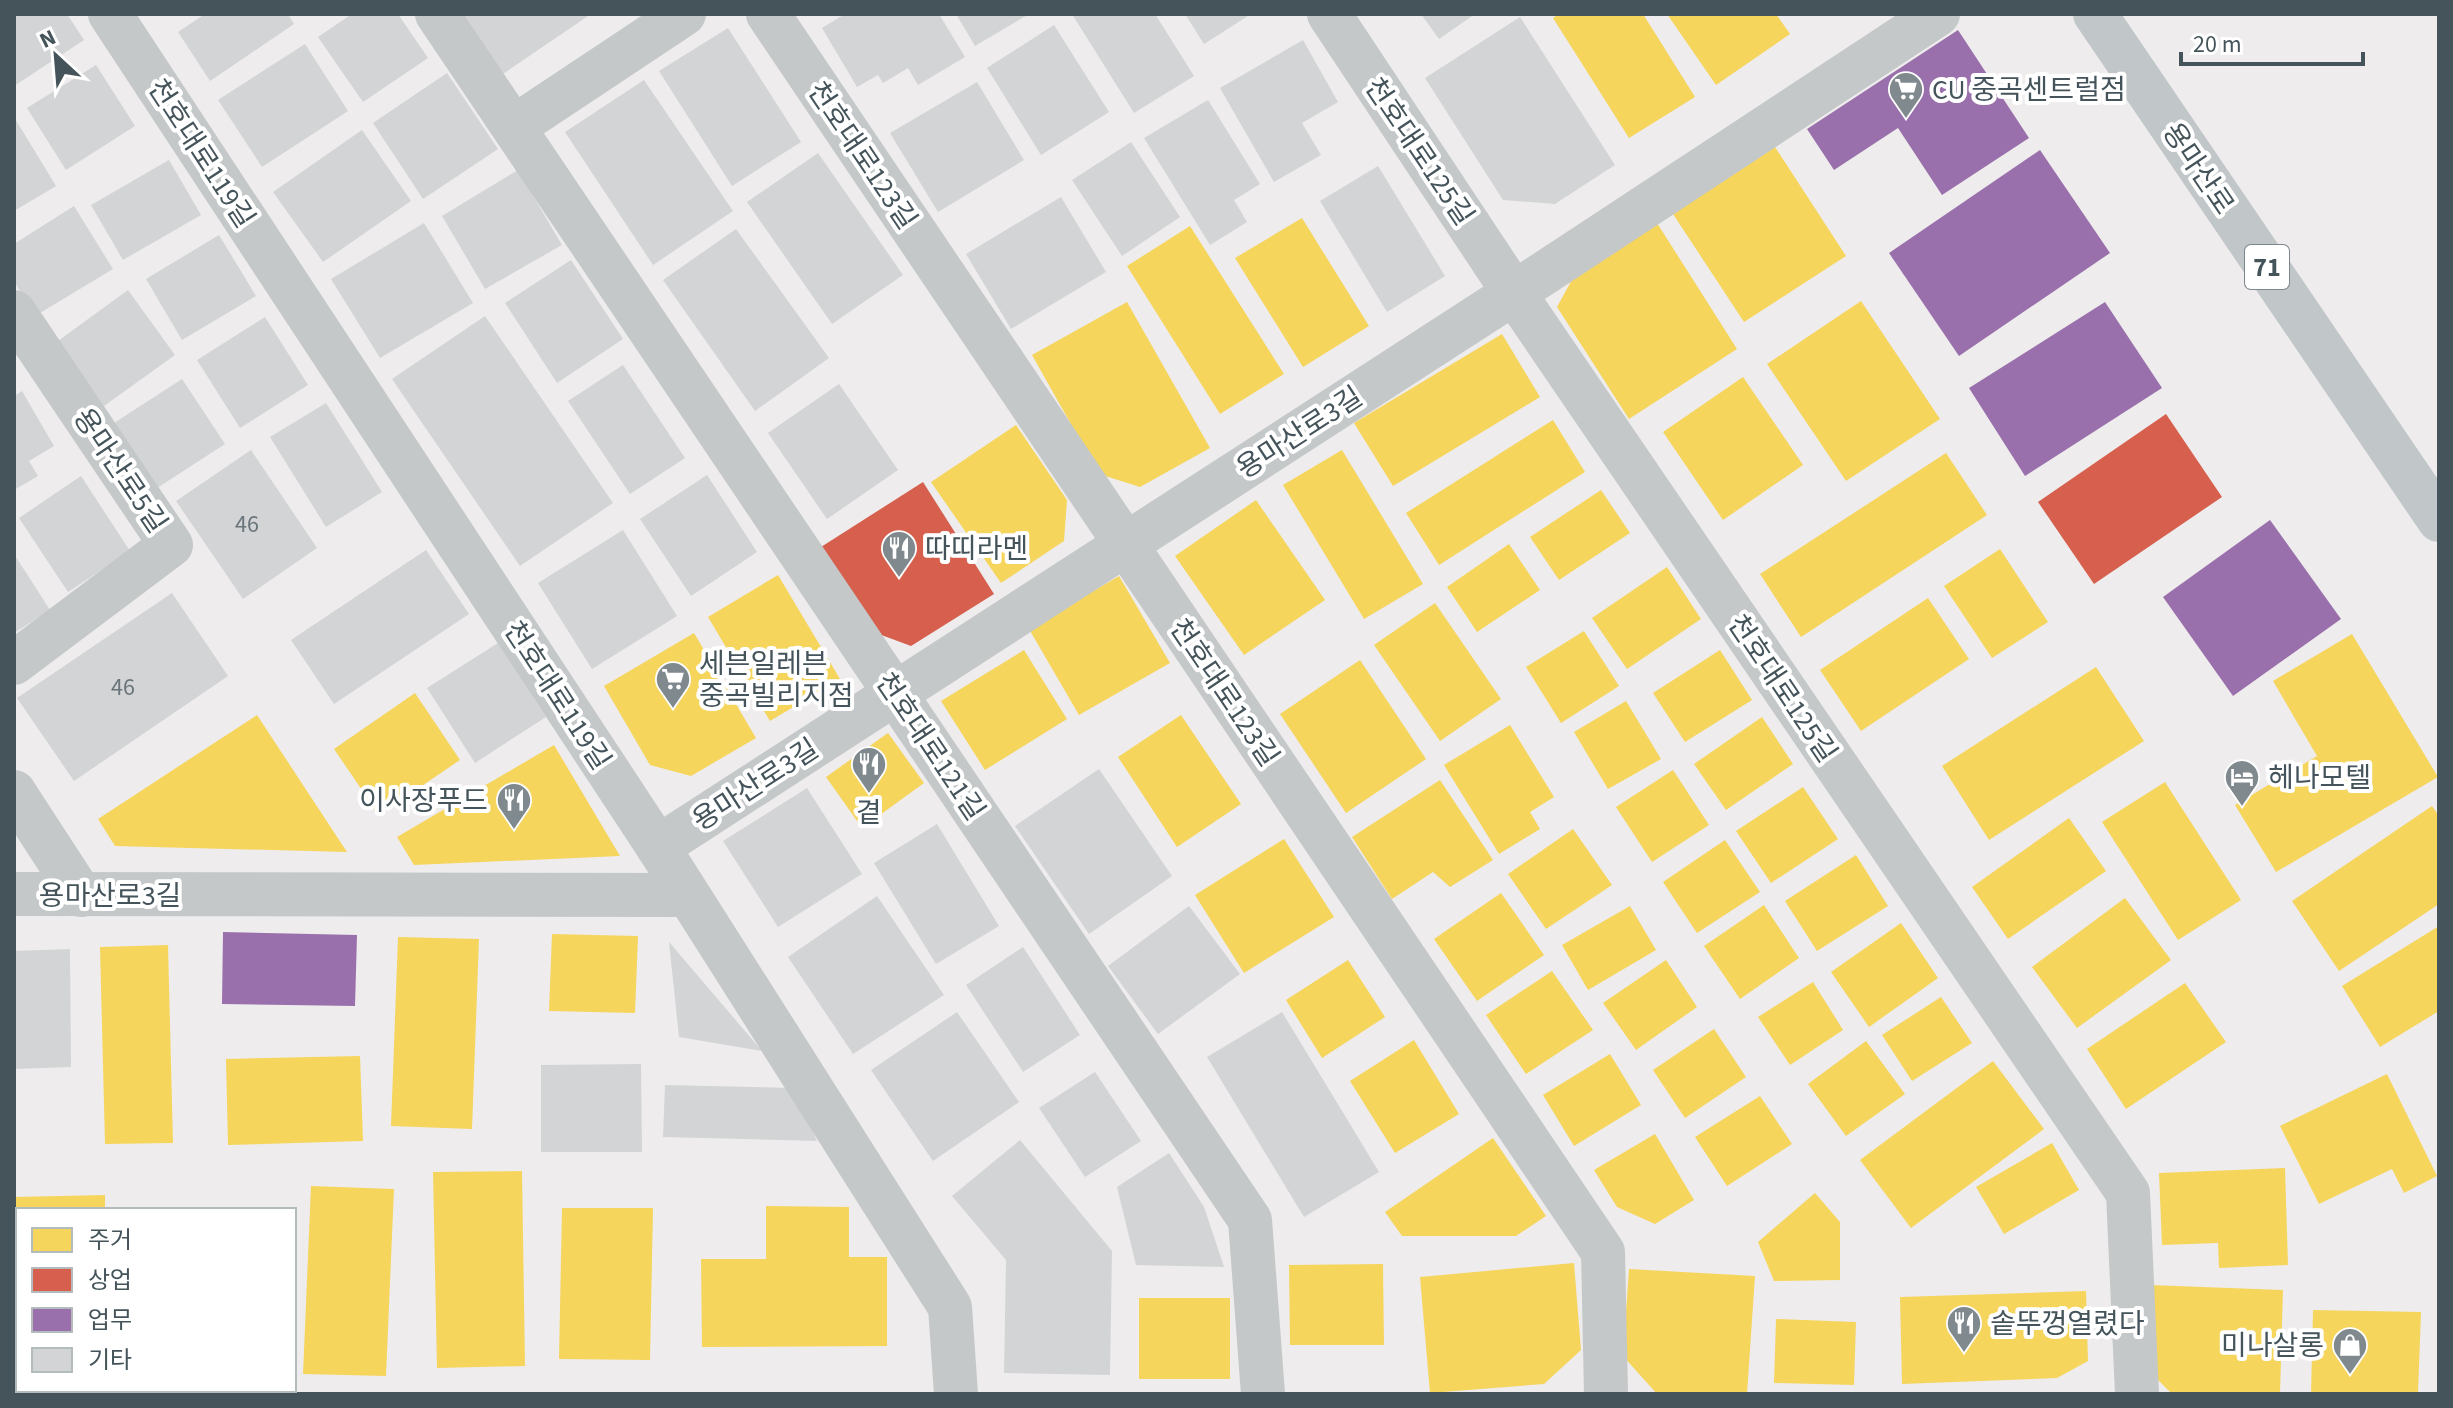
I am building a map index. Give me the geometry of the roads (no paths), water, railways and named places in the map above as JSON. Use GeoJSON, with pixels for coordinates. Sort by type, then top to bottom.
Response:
{"type":"FeatureCollection","features":[{"type":"Feature","properties":{"kind":"main road","name":"용마산로"},"geometry":{"type":"LineString","coordinates":[[2095,14],[2439,520]]}},
{"type":"Feature","properties":{"kind":"street","name":"천호대로119길"},"geometry":{"type":"LineString","coordinates":[[110,14],[658,847],[950,1307],[956,1394]]}},
{"type":"Feature","properties":{"kind":"street","name":"천호대로121길"},"geometry":{"type":"LineString","coordinates":[[437,14],[1250,1220],[1263,1394]]}},
{"type":"Feature","properties":{"kind":"street"},"geometry":{"type":"LineString","coordinates":[[514,127],[684,14]]}},
{"type":"Feature","properties":{"kind":"street","name":"천호대로123길"},"geometry":{"type":"LineString","coordinates":[[768,14],[1603,1252],[1606,1394]]}},
{"type":"Feature","properties":{"kind":"street","name":"천호대로125길"},"geometry":{"type":"LineString","coordinates":[[1329,14],[1514,293],[2128,1193],[2137,1394]]}},
{"type":"Feature","properties":{"kind":"street","name":"용마산로3길"},"geometry":{"type":"LineString","coordinates":[[658,847],[1514,293],[1938,14]]}},
{"type":"Feature","properties":{"kind":"street","name":"용마산로5길"},"geometry":{"type":"LineString","coordinates":[[14,312],[171,545],[14,663]]}},
{"type":"Feature","properties":{"kind":"street"},"geometry":{"type":"LineString","coordinates":[[14,792],[81,895]]}},
{"type":"Feature","properties":{"kind":"street","name":"용마산로3길"},"geometry":{"type":"LineString","coordinates":[[14,894],[687,895]]}},
{"type":"Feature","properties":{"kind":"place","name":"CU 중곡센트럴점"},"geometry":{"type":"Point","coordinates":[1906,120]}},
{"type":"Feature","properties":{"kind":"place","name":"따띠라멘"},"geometry":{"type":"Point","coordinates":[899,579]}},
{"type":"Feature","properties":{"kind":"place","name":"세븐일레븐 중곡빌리지점"},"geometry":{"type":"Point","coordinates":[673,710]}},
{"type":"Feature","properties":{"kind":"place","name":"곁"},"geometry":{"type":"Point","coordinates":[869,795]}},
{"type":"Feature","properties":{"kind":"place","name":"헤나모텔"},"geometry":{"type":"Point","coordinates":[2242,808]}},
{"type":"Feature","properties":{"kind":"place","name":"이사장푸드"},"geometry":{"type":"Point","coordinates":[514,831]}},
{"type":"Feature","properties":{"kind":"place","name":"솥뚜껑열렸다"},"geometry":{"type":"Point","coordinates":[1964,1354]}},
{"type":"Feature","properties":{"kind":"place","name":"미나살롱"},"geometry":{"type":"Point","coordinates":[2350,1376]}}]}
